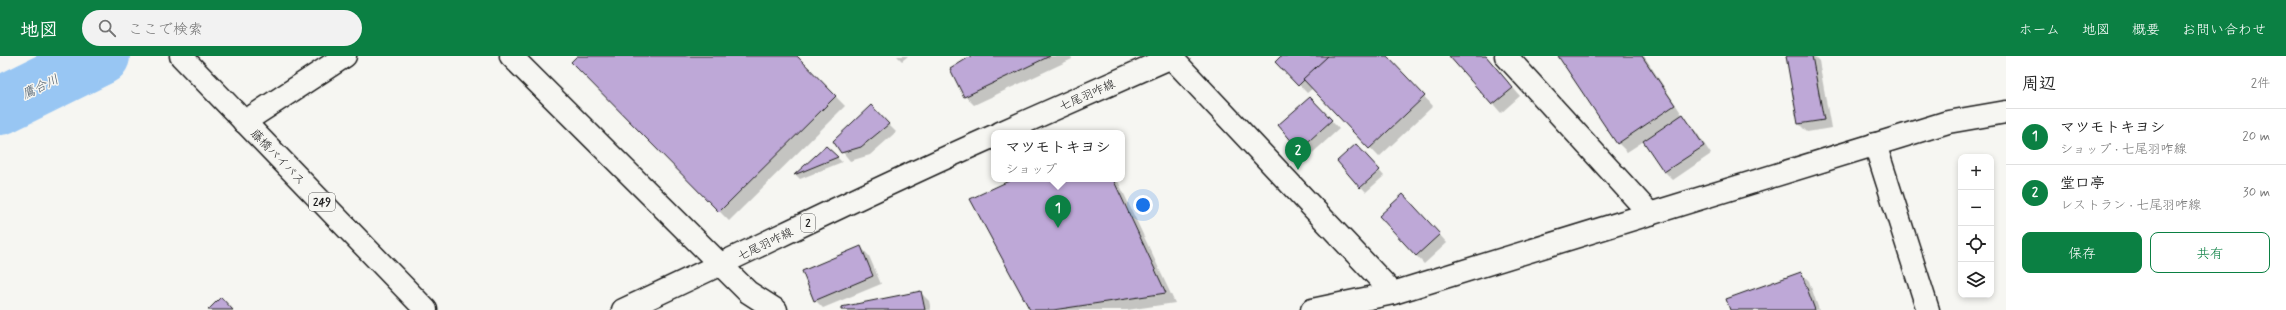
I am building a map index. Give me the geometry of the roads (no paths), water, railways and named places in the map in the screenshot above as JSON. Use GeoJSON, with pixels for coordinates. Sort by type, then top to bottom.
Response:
{"type":"FeatureCollection","features":[{"type":"Feature","properties":{"kind":"main road","name":"藤橋バイパス"},"geometry":{"type":"LineString","coordinates":[[181,56],[426,310]]}},
{"type":"Feature","properties":{"kind":"main road"},"geometry":{"type":"LineString","coordinates":[[244,122],[345,56]]}},
{"type":"Feature","properties":{"kind":"main road"},"geometry":{"type":"LineString","coordinates":[[511,56],[748,292],[776,310]]}},
{"type":"Feature","properties":{"kind":"main road"},"geometry":{"type":"LineString","coordinates":[[1172,56],[1393,293]]}},
{"type":"Feature","properties":{"kind":"main road","name":"七尾羽咋線"},"geometry":{"type":"LineString","coordinates":[[1007,130],[1172,56]]}},
{"type":"Feature","properties":{"kind":"main road"},"geometry":{"type":"LineString","coordinates":[[1506,56],[1650,214]]}},
{"type":"Feature","properties":{"kind":"main road"},"geometry":{"type":"LineString","coordinates":[[1312,310],[1393,293],[1948,122],[2006,112]]}},
{"type":"Feature","properties":{"kind":"main road","name":"七尾羽咋線"},"geometry":{"type":"LineString","coordinates":[[623,310],[722,265],[912,172],[991,137]]}},
{"type":"Feature","properties":{"kind":"main road"},"geometry":{"type":"LineString","coordinates":[[1875,144],[1928,310]]}},
{"type":"Feature","properties":{"kind":"waterway","name":"鷹合川"},"geometry":{"type":"LineString","coordinates":[[0,106],[101,56]]}},
{"type":"Feature","properties":{"kind":"place","name":"堂口亭"},"geometry":{"type":"Point","coordinates":[1298,170]}},
{"type":"Feature","properties":{"kind":"place","name":"マツモトキヨシ"},"geometry":{"type":"Point","coordinates":[1058,228]}}]}
